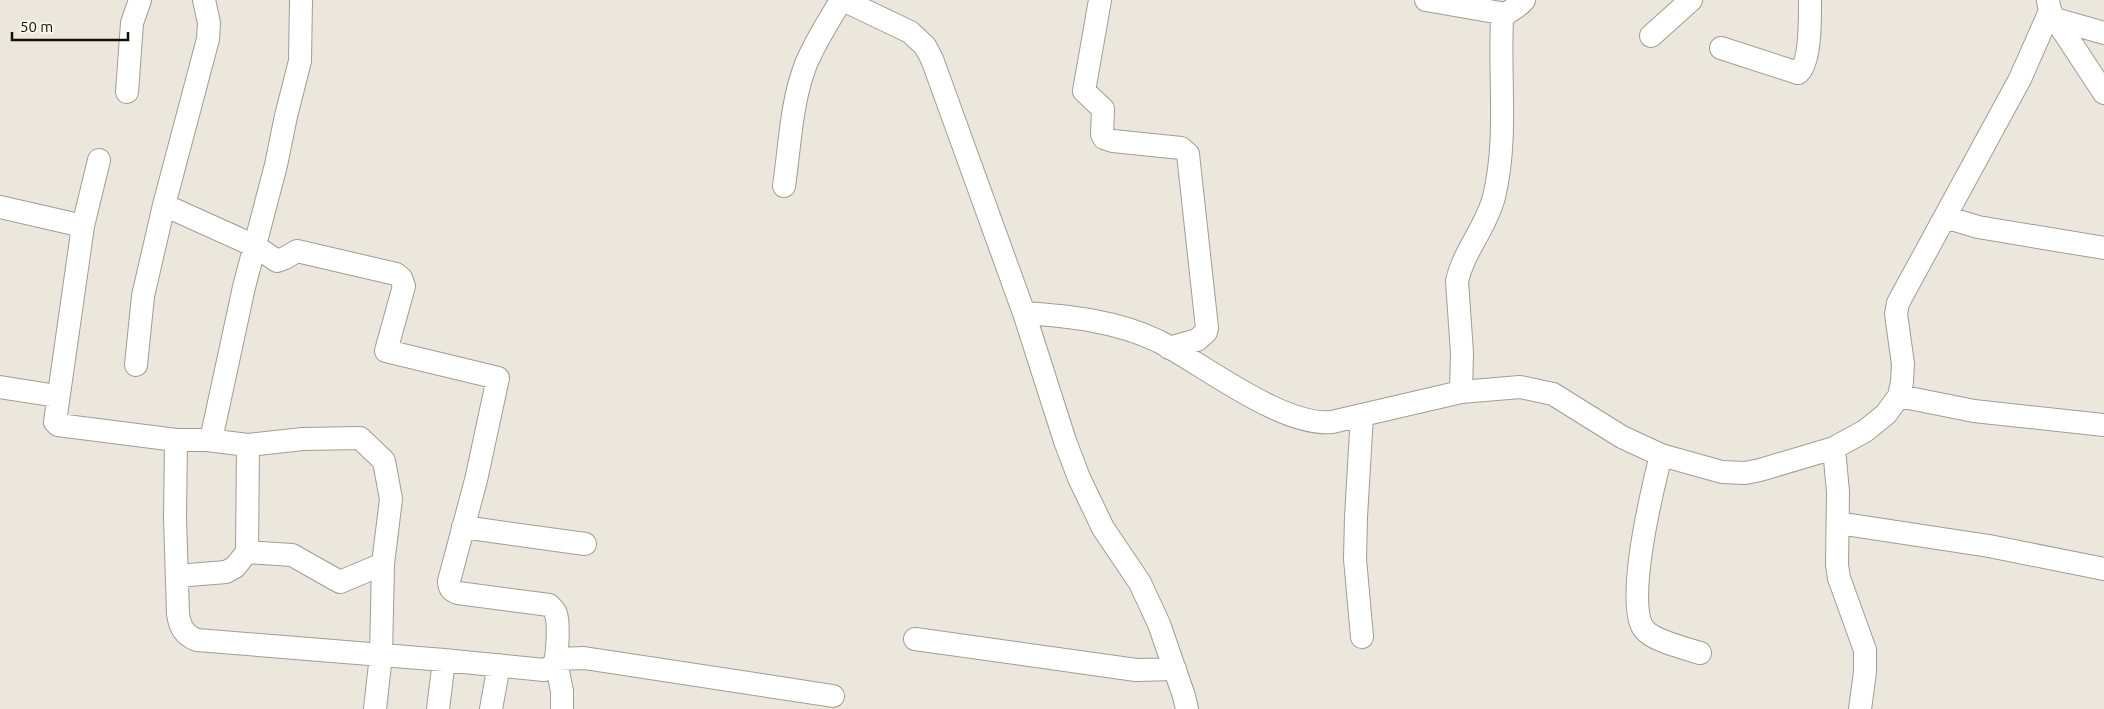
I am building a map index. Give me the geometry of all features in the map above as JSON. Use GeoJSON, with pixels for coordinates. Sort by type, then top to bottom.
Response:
{"type":"FeatureCollection","features":[{"type":"Feature","properties":{"kind":"street"},"geometry":{"type":"LineString","coordinates":[[127,92],[132,23],[140,0]]}},
{"type":"Feature","properties":{"kind":"street"},"geometry":{"type":"LineString","coordinates":[[136,365],[143,296],[164,205],[208,39],[209,22],[204,0]]}},
{"type":"Feature","properties":{"kind":"street"},"geometry":{"type":"LineString","coordinates":[[207,440],[212,435],[300,61],[301,0]]}},
{"type":"Feature","properties":{"kind":"street"},"geometry":{"type":"LineString","coordinates":[[784,186],[800,83],[806,64],[817,42],[842,0],[910,32],[925,46],[936,69],[1024,313],[1065,441],[1079,478],[1103,528],[1140,583],[1159,624],[1187,709]]}},
{"type":"Feature","properties":{"kind":"street"},"geometry":{"type":"LineString","coordinates":[[1100,0],[1084,91],[1103,109],[1102,134],[1108,140],[1181,148],[1188,154],[1207,328],[1206,332],[1197,340],[1169,348]]}},
{"type":"Feature","properties":{"kind":"street"},"geometry":{"type":"LineString","coordinates":[[1426,0],[1506,14],[1519,6],[1524,0]]}},
{"type":"Feature","properties":{"kind":"street"},"geometry":{"type":"LineString","coordinates":[[1651,36],[1691,0]]}},
{"type":"Feature","properties":{"kind":"street"},"geometry":{"type":"LineString","coordinates":[[1721,48],[1798,73],[1802,69],[1808,46],[1811,20],[1810,0]]}},
{"type":"Feature","properties":{"kind":"street"},"geometry":{"type":"LineString","coordinates":[[1024,313],[1066,316],[1107,324],[1145,336],[1252,396],[1302,420],[1322,423],[1461,392],[1520,387],[1553,394],[1622,437],[1661,455],[1722,472],[1745,473],[1834,448],[1878,422],[1899,396],[1903,374],[1896,309],[1907,285],[2020,79],[2051,10]]}},
{"type":"Feature","properties":{"kind":"street"},"geometry":{"type":"LineString","coordinates":[[2051,10],[2104,33]]}},
{"type":"Feature","properties":{"kind":"street"},"geometry":{"type":"LineString","coordinates":[[2051,10],[2104,93]]}},
{"type":"Feature","properties":{"kind":"street"},"geometry":{"type":"LineString","coordinates":[[1461,392],[1462,353],[1458,281],[1463,262],[1485,224],[1497,181],[1502,118],[1502,28],[1506,14]]}},
{"type":"Feature","properties":{"kind":"street"},"geometry":{"type":"LineString","coordinates":[[99,160],[84,226],[54,418],[58,425],[176,440],[207,440],[248,444],[303,439],[360,438],[384,461],[391,499],[383,564],[381,655],[375,709]]}},
{"type":"Feature","properties":{"kind":"street"},"geometry":{"type":"LineString","coordinates":[[164,205],[255,246],[277,260],[286,258],[297,251],[396,274],[401,278],[404,286],[386,351],[498,378],[449,581],[451,589],[458,593],[549,605],[554,610],[557,620],[556,660],[562,691],[562,709]]}},
{"type":"Feature","properties":{"kind":"street"},"geometry":{"type":"LineString","coordinates":[[0,207],[84,226]]}},
{"type":"Feature","properties":{"kind":"street"},"geometry":{"type":"LineString","coordinates":[[1945,217],[1978,226],[2104,248]]}},
{"type":"Feature","properties":{"kind":"street"},"geometry":{"type":"LineString","coordinates":[[0,387],[57,396]]}},
{"type":"Feature","properties":{"kind":"street"},"geometry":{"type":"LineString","coordinates":[[1899,396],[1974,411],[2104,425]]}},
{"type":"Feature","properties":{"kind":"street"},"geometry":{"type":"LineString","coordinates":[[1362,415],[1356,525],[1356,582],[1362,637]]}},
{"type":"Feature","properties":{"kind":"street"},"geometry":{"type":"LineString","coordinates":[[176,440],[175,518],[179,625],[189,637],[197,640],[544,670],[553,666],[556,660]]}},
{"type":"Feature","properties":{"kind":"street"},"geometry":{"type":"LineString","coordinates":[[177,576],[226,572],[235,567],[247,552],[248,444]]}},
{"type":"Feature","properties":{"kind":"street"},"geometry":{"type":"LineString","coordinates":[[1834,448],[1838,492],[1837,565],[1839,578],[1865,650],[1865,672],[1860,709]]}},
{"type":"Feature","properties":{"kind":"street"},"geometry":{"type":"LineString","coordinates":[[1661,455],[1649,506],[1640,567],[1637,613],[1644,629],[1651,636],[1700,653]]}},
{"type":"Feature","properties":{"kind":"street"},"geometry":{"type":"LineString","coordinates":[[1838,523],[1989,546],[2104,569]]}},
{"type":"Feature","properties":{"kind":"street"},"geometry":{"type":"LineString","coordinates":[[463,527],[585,544]]}},
{"type":"Feature","properties":{"kind":"street"},"geometry":{"type":"LineString","coordinates":[[247,552],[292,555],[340,582],[383,564]]}},
{"type":"Feature","properties":{"kind":"street"},"geometry":{"type":"LineString","coordinates":[[915,639],[1136,670],[1175,669]]}},
{"type":"Feature","properties":{"kind":"street"},"geometry":{"type":"LineString","coordinates":[[556,660],[584,658],[834,696]]}},
{"type":"Feature","properties":{"kind":"street"},"geometry":{"type":"LineString","coordinates":[[438,709],[444,660]]}},
{"type":"Feature","properties":{"kind":"street"},"geometry":{"type":"LineString","coordinates":[[491,709],[499,665]]}}]}
